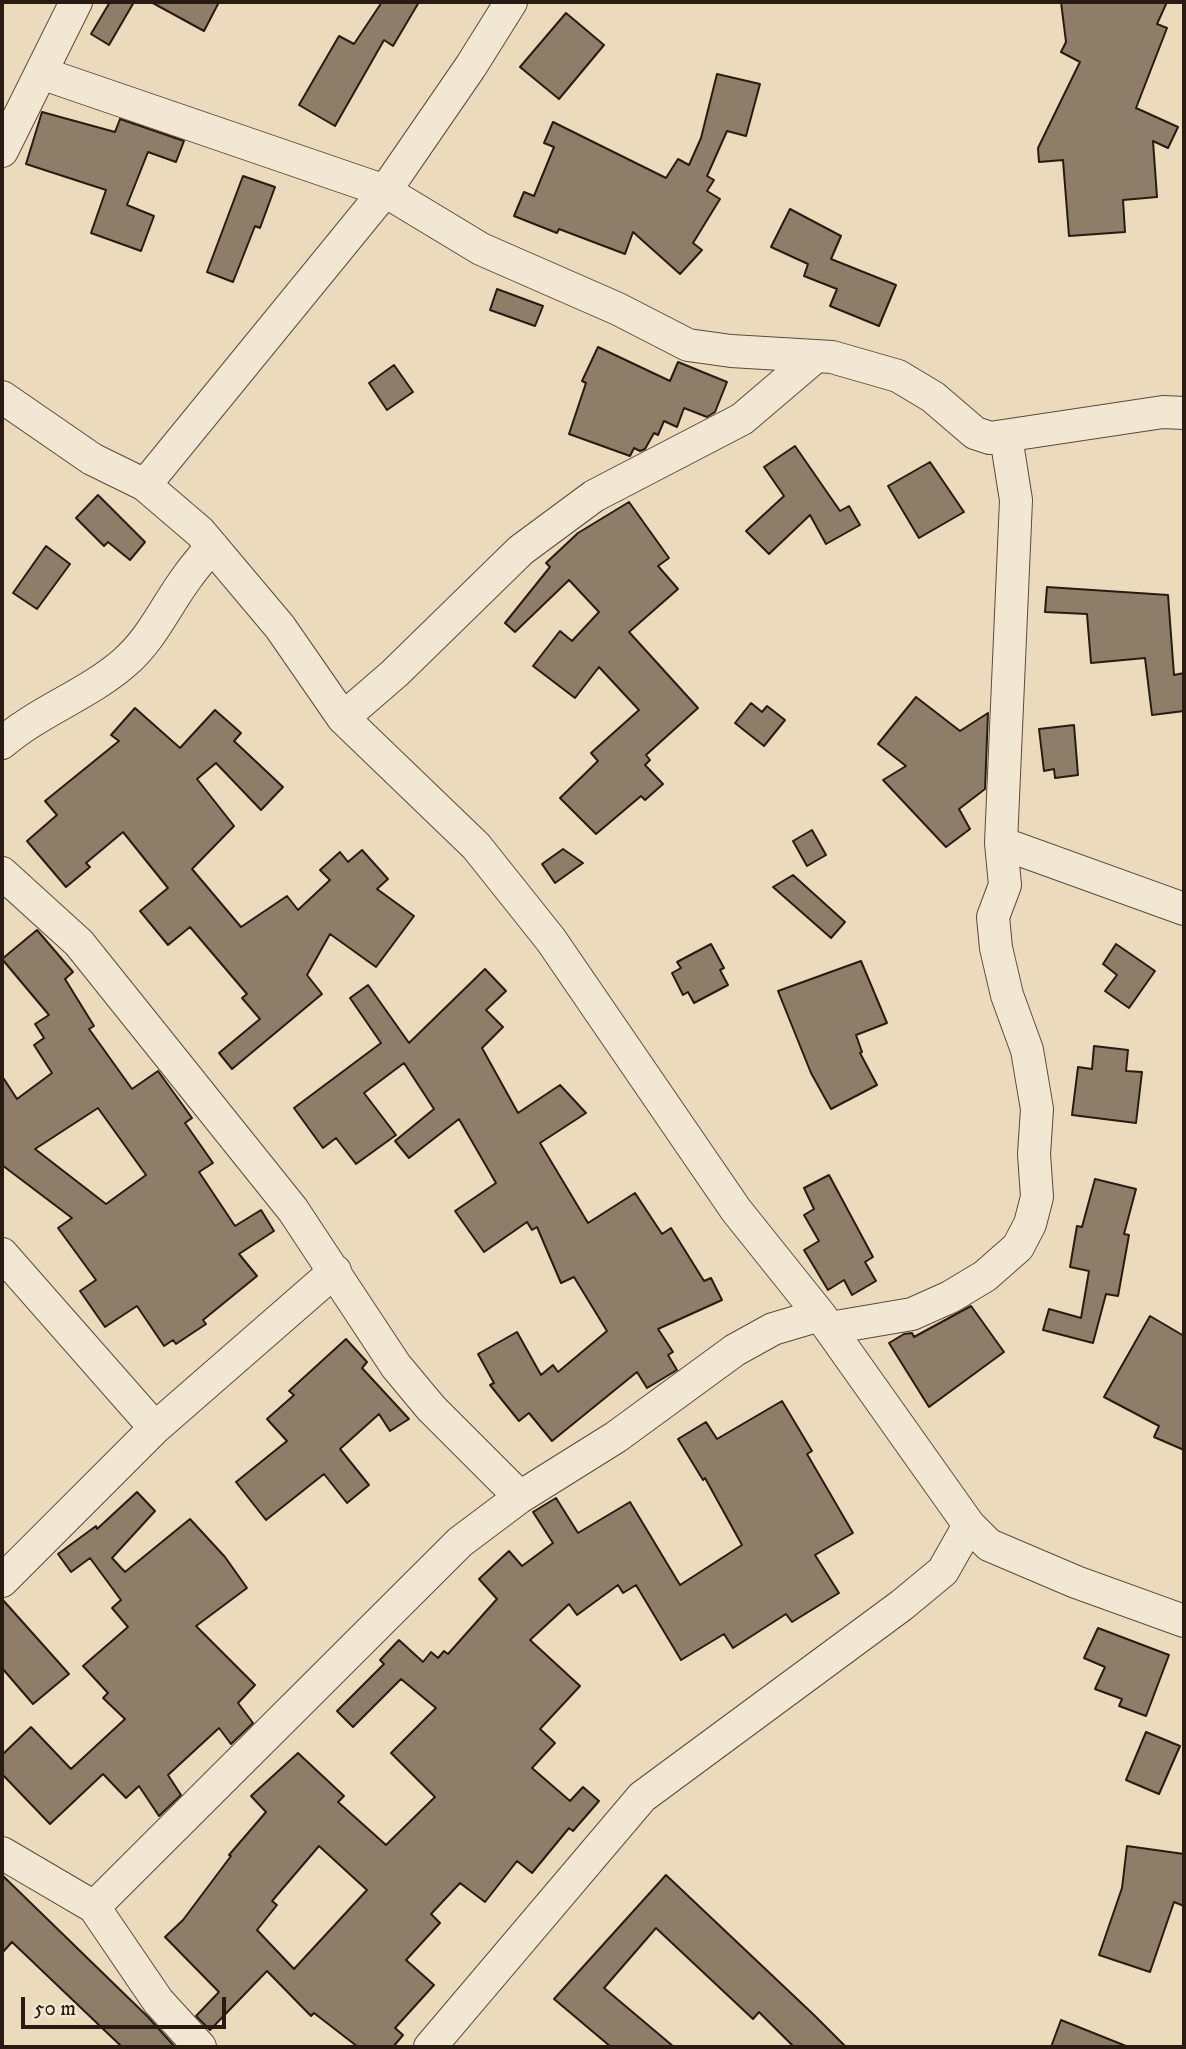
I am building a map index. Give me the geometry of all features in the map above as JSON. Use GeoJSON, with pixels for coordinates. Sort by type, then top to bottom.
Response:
{"type":"FeatureCollection","features":[{"type":"Feature","properties":{"kind":"street"},"geometry":{"type":"LineString","coordinates":[[2,150],[76,2]]}},
{"type":"Feature","properties":{"kind":"street"},"geometry":{"type":"LineString","coordinates":[[145,485],[385,191],[471,66],[510,2]]}},
{"type":"Feature","properties":{"kind":"street"},"geometry":{"type":"LineString","coordinates":[[41,73],[385,191],[481,249],[618,309],[688,345],[731,352],[832,357],[898,376],[933,397],[975,433],[990,438],[1163,412],[1184,412]]}},
{"type":"Feature","properties":{"kind":"street"},"geometry":{"type":"LineString","coordinates":[[343,718],[395,673],[521,550],[594,496],[742,419],[816,356]]}},
{"type":"Feature","properties":{"kind":"street"},"geometry":{"type":"LineString","coordinates":[[2,397],[92,459],[145,485],[200,532],[280,627],[343,718],[476,846],[551,940],[736,1210],[825,1321],[970,1525],[989,1545],[1076,1581],[1184,1620]]}},
{"type":"Feature","properties":{"kind":"street"},"geometry":{"type":"LineString","coordinates":[[94,1908],[321,1677],[460,1542],[520,1497],[615,1437],[735,1350],[773,1329],[825,1321],[912,1314],[950,1297],[985,1276],[1018,1247],[1030,1224],[1037,1197],[1034,1154],[1037,1109],[1027,1050],[1007,995],[996,948],[993,917],[1005,885],[1001,843],[1016,500],[1006,437]]}},
{"type":"Feature","properties":{"kind":"street"},"geometry":{"type":"LineString","coordinates":[[2,743],[19,728],[66,704],[124,663],[157,628],[187,577],[212,546]]}},
{"type":"Feature","properties":{"kind":"street"},"geometry":{"type":"LineString","coordinates":[[1001,843],[1184,909]]}},
{"type":"Feature","properties":{"kind":"street"},"geometry":{"type":"LineString","coordinates":[[2,873],[79,943],[293,1210],[396,1366],[431,1408],[520,1497]]}},
{"type":"Feature","properties":{"kind":"street"},"geometry":{"type":"LineString","coordinates":[[2,1254],[155,1428]]}},
{"type":"Feature","properties":{"kind":"street"},"geometry":{"type":"LineString","coordinates":[[2,1581],[155,1428],[335,1271]]}},
{"type":"Feature","properties":{"kind":"street"},"geometry":{"type":"LineString","coordinates":[[430,2047],[642,1797],[902,1605],[943,1571],[970,1525]]}},
{"type":"Feature","properties":{"kind":"street"},"geometry":{"type":"LineString","coordinates":[[2,1853],[94,1908],[158,2001],[200,2047]]}},
{"type":"Feature","properties":{"kind":"building"},"geometry":{"type":"Polygon","coordinates":[[[110,2],[134,2],[109,45],[91,34],[110,2]]]}},
{"type":"Feature","properties":{"kind":"building"},"geometry":{"type":"Polygon","coordinates":[[[151,2],[219,2],[204,31],[151,2]]]}},
{"type":"Feature","properties":{"kind":"building"},"geometry":{"type":"Polygon","coordinates":[[[382,2],[419,2],[393,46],[384,40],[335,126],[299,105],[339,36],[354,44],[382,2]]]}},
{"type":"Feature","properties":{"kind":"building"},"geometry":{"type":"Polygon","coordinates":[[[1061,2],[1167,2],[1157,24],[1167,28],[1136,108],[1178,127],[1168,148],[1153,141],[1157,197],[1123,200],[1125,232],[1069,236],[1063,160],[1039,162],[1038,148],[1080,62],[1061,52],[1066,42],[1061,2]]]}},
{"type":"Feature","properties":{"kind":"building"},"geometry":{"type":"Polygon","coordinates":[[[566,13],[604,45],[559,99],[520,67],[566,13]]]}},
{"type":"Feature","properties":{"kind":"building"},"geometry":{"type":"Polygon","coordinates":[[[717,74],[760,84],[746,136],[727,131],[707,176],[714,180],[707,191],[720,199],[693,243],[702,250],[680,274],[633,232],[625,254],[559,229],[557,233],[514,216],[524,192],[534,196],[554,147],[544,143],[553,122],[666,178],[678,159],[689,165],[701,138],[717,74]]]}},
{"type":"Feature","properties":{"kind":"building"},"geometry":{"type":"Polygon","coordinates":[[[42,112],[115,132],[120,119],[184,141],[176,162],[148,152],[127,205],[154,216],[141,251],[91,233],[106,190],[26,164],[42,112]]]}},
{"type":"Feature","properties":{"kind":"building"},"geometry":{"type":"Polygon","coordinates":[[[243,176],[275,187],[260,228],[255,226],[233,282],[207,272],[243,176]]]}},
{"type":"Feature","properties":{"kind":"building"},"geometry":{"type":"Polygon","coordinates":[[[790,209],[841,236],[831,259],[896,285],[879,326],[830,306],[837,289],[804,276],[808,264],[771,247],[790,209]]]}},
{"type":"Feature","properties":{"kind":"building"},"geometry":{"type":"Polygon","coordinates":[[[497,289],[543,306],[535,326],[490,310],[497,289]]]}},
{"type":"Feature","properties":{"kind":"building"},"geometry":{"type":"Polygon","coordinates":[[[598,347],[670,381],[678,362],[727,382],[715,412],[707,417],[684,408],[677,427],[664,421],[658,435],[654,433],[645,449],[640,451],[634,448],[630,456],[569,434],[586,383],[582,381],[598,347]]]}},
{"type":"Feature","properties":{"kind":"building"},"geometry":{"type":"Polygon","coordinates":[[[394,365],[413,392],[387,410],[369,383],[394,365]]]}},
{"type":"Feature","properties":{"kind":"building"},"geometry":{"type":"Polygon","coordinates":[[[795,446],[840,511],[849,506],[860,525],[826,544],[810,515],[769,554],[746,531],[784,496],[764,467],[795,446]]]}},
{"type":"Feature","properties":{"kind":"building"},"geometry":{"type":"Polygon","coordinates":[[[930,462],[964,512],[919,538],[888,486],[930,462]]]}},
{"type":"Feature","properties":{"kind":"building"},"geometry":{"type":"Polygon","coordinates":[[[98,495],[145,542],[130,560],[108,542],[104,546],[76,518],[98,495]]]}},
{"type":"Feature","properties":{"kind":"building"},"geometry":{"type":"Polygon","coordinates":[[[629,502],[669,558],[658,566],[678,589],[629,632],[698,708],[646,755],[650,760],[645,765],[663,784],[645,800],[641,796],[596,834],[560,798],[598,761],[591,753],[639,710],[599,667],[575,698],[533,666],[560,631],[572,641],[599,612],[569,580],[515,632],[505,623],[550,567],[546,563],[578,533],[629,502]]]}},
{"type":"Feature","properties":{"kind":"building"},"geometry":{"type":"Polygon","coordinates":[[[46,546],[70,564],[37,609],[13,593],[46,546]]]}},
{"type":"Feature","properties":{"kind":"building"},"geometry":{"type":"Polygon","coordinates":[[[1047,587],[1168,595],[1174,675],[1184,673],[1184,711],[1152,715],[1145,658],[1091,663],[1087,614],[1045,612],[1047,587]]]}},
{"type":"Feature","properties":{"kind":"building"},"geometry":{"type":"Polygon","coordinates":[[[916,697],[960,731],[988,713],[985,789],[959,809],[970,829],[946,847],[883,780],[906,766],[878,744],[916,697]]]}},
{"type":"Feature","properties":{"kind":"building"},"geometry":{"type":"Polygon","coordinates":[[[751,703],[762,712],[767,706],[785,720],[764,746],[735,723],[751,703]]]}},
{"type":"Feature","properties":{"kind":"building"},"geometry":{"type":"Polygon","coordinates":[[[135,708],[180,748],[215,710],[241,733],[234,741],[283,787],[261,810],[216,763],[197,779],[234,826],[192,869],[241,927],[287,896],[298,910],[330,880],[320,870],[340,852],[348,862],[362,850],[388,879],[377,889],[414,916],[376,967],[330,934],[307,975],[322,994],[232,1069],[219,1053],[260,1019],[242,998],[247,994],[190,927],[168,945],[140,911],[168,888],[123,832],[86,863],[90,867],[66,887],[27,841],[57,815],[45,801],[119,741],[111,735],[135,708]]]}},
{"type":"Feature","properties":{"kind":"building"},"geometry":{"type":"Polygon","coordinates":[[[1074,725],[1078,775],[1055,778],[1054,769],[1044,771],[1039,729],[1074,725]]]}},
{"type":"Feature","properties":{"kind":"building"},"geometry":{"type":"Polygon","coordinates":[[[812,830],[826,855],[807,866],[793,841],[812,830]]]}},
{"type":"Feature","properties":{"kind":"building"},"geometry":{"type":"Polygon","coordinates":[[[563,849],[583,863],[555,883],[542,864],[563,849]]]}},
{"type":"Feature","properties":{"kind":"building"},"geometry":{"type":"Polygon","coordinates":[[[793,875],[845,922],[831,938],[773,887],[793,875]]]}},
{"type":"Feature","properties":{"kind":"building"},"geometry":{"type":"Polygon","coordinates":[[[37,930],[73,972],[65,979],[94,1026],[89,1029],[132,1089],[158,1071],[192,1118],[185,1123],[213,1163],[199,1172],[235,1226],[261,1210],[274,1231],[239,1254],[257,1276],[203,1320],[206,1324],[176,1344],[173,1340],[164,1346],[137,1306],[105,1327],[80,1291],[96,1280],[58,1228],[72,1218],[2,1165],[2,1076],[17,1099],[52,1073],[34,1045],[44,1038],[35,1024],[49,1015],[2,959],[37,930]],[[98,1108],[35,1149],[106,1204],[146,1175],[98,1108]]]}},
{"type":"Feature","properties":{"kind":"building"},"geometry":{"type":"Polygon","coordinates":[[[711,944],[724,968],[720,970],[728,985],[694,1003],[688,992],[683,995],[672,973],[681,968],[677,962],[711,944]]]}},
{"type":"Feature","properties":{"kind":"building"},"geometry":{"type":"Polygon","coordinates":[[[1116,944],[1155,971],[1129,1008],[1105,991],[1117,975],[1103,964],[1116,944]]]}},
{"type":"Feature","properties":{"kind":"building"},"geometry":{"type":"Polygon","coordinates":[[[861,961],[887,1023],[856,1035],[862,1052],[860,1053],[877,1085],[831,1109],[811,1073],[778,991],[861,961]]]}},
{"type":"Feature","properties":{"kind":"building"},"geometry":{"type":"Polygon","coordinates":[[[485,969],[506,991],[486,1010],[503,1027],[482,1048],[518,1113],[560,1085],[586,1113],[540,1143],[588,1223],[635,1193],[662,1234],[671,1228],[704,1281],[711,1278],[722,1300],[658,1329],[673,1352],[668,1355],[677,1370],[647,1388],[637,1372],[552,1441],[529,1413],[519,1421],[490,1385],[494,1383],[478,1354],[517,1332],[541,1375],[553,1365],[558,1372],[607,1331],[574,1277],[561,1283],[537,1227],[532,1230],[527,1222],[484,1252],[455,1211],[496,1183],[459,1119],[409,1158],[395,1141],[434,1109],[404,1063],[364,1093],[396,1135],[356,1164],[336,1138],[323,1148],[294,1108],[381,1043],[350,998],[368,985],[409,1043],[485,969]]]}},
{"type":"Feature","properties":{"kind":"building"},"geometry":{"type":"Polygon","coordinates":[[[1094,1046],[1128,1050],[1126,1071],[1142,1072],[1136,1123],[1072,1115],[1078,1067],[1092,1069],[1094,1046]]]}},
{"type":"Feature","properties":{"kind":"building"},"geometry":{"type":"Polygon","coordinates":[[[829,1175],[873,1257],[865,1262],[876,1281],[852,1295],[844,1280],[828,1290],[804,1250],[819,1241],[804,1215],[814,1209],[804,1188],[829,1175]]]}},
{"type":"Feature","properties":{"kind":"building"},"geometry":{"type":"Polygon","coordinates":[[[1095,1179],[1136,1189],[1124,1234],[1129,1235],[1118,1296],[1106,1294],[1093,1343],[1043,1330],[1049,1309],[1081,1318],[1089,1271],[1070,1267],[1077,1226],[1082,1227],[1095,1179]]]}},
{"type":"Feature","properties":{"kind":"building"},"geometry":{"type":"Polygon","coordinates":[[[971,1306],[1004,1352],[929,1407],[889,1343],[904,1334],[912,1333],[914,1337],[971,1306]]]}},
{"type":"Feature","properties":{"kind":"building"},"geometry":{"type":"Polygon","coordinates":[[[1150,1316],[1184,1336],[1184,1450],[1154,1437],[1159,1426],[1104,1397],[1150,1316]]]}},
{"type":"Feature","properties":{"kind":"building"},"geometry":{"type":"Polygon","coordinates":[[[346,1339],[367,1362],[362,1368],[409,1419],[390,1431],[379,1414],[340,1449],[369,1485],[347,1503],[324,1474],[266,1520],[236,1482],[287,1441],[267,1419],[294,1395],[289,1391],[346,1339]]]}},
{"type":"Feature","properties":{"kind":"building"},"geometry":{"type":"Polygon","coordinates":[[[782,1401],[812,1451],[807,1454],[853,1533],[815,1555],[839,1593],[792,1622],[786,1614],[733,1648],[724,1634],[681,1660],[636,1585],[623,1593],[618,1585],[577,1615],[569,1604],[530,1640],[580,1686],[540,1729],[555,1743],[532,1768],[570,1801],[583,1787],[599,1801],[573,1831],[569,1828],[532,1873],[517,1861],[485,1902],[460,1883],[431,1914],[440,1923],[406,1960],[434,1985],[395,2028],[403,2035],[393,2047],[358,2047],[314,2013],[311,2016],[267,1971],[210,2030],[196,2016],[219,1992],[165,1937],[183,1920],[231,1856],[229,1855],[266,1812],[251,1796],[298,1753],[344,1796],[338,1802],[386,1845],[435,1797],[391,1753],[436,1708],[401,1679],[353,1727],[337,1711],[384,1664],[380,1660],[399,1640],[423,1662],[431,1652],[438,1658],[444,1651],[448,1654],[497,1599],[479,1579],[509,1551],[522,1566],[553,1543],[533,1512],[556,1498],[578,1533],[630,1502],[680,1585],[742,1545],[705,1478],[703,1480],[678,1439],[706,1422],[717,1439],[782,1401]],[[319,1846],[272,1901],[277,1905],[257,1930],[294,1969],[367,1890],[319,1846]]]}},
{"type":"Feature","properties":{"kind":"building"},"geometry":{"type":"Polygon","coordinates":[[[137,1492],[155,1511],[112,1558],[125,1572],[190,1519],[225,1557],[247,1588],[196,1626],[255,1685],[238,1703],[253,1723],[231,1744],[219,1728],[168,1775],[181,1795],[159,1816],[139,1786],[126,1798],[103,1774],[50,1824],[2,1774],[2,1755],[31,1727],[71,1769],[125,1719],[103,1698],[108,1693],[83,1666],[128,1627],[112,1608],[121,1600],[90,1558],[71,1572],[58,1554],[96,1526],[97,1529],[137,1492]]]}},
{"type":"Feature","properties":{"kind":"building"},"geometry":{"type":"Polygon","coordinates":[[[2,1599],[69,1674],[33,1704],[2,1668],[2,1599]]]}},
{"type":"Feature","properties":{"kind":"building"},"geometry":{"type":"Polygon","coordinates":[[[1098,1628],[1169,1655],[1146,1716],[1119,1706],[1122,1699],[1095,1689],[1105,1667],[1084,1658],[1098,1628]]]}},
{"type":"Feature","properties":{"kind":"building"},"geometry":{"type":"Polygon","coordinates":[[[1146,1732],[1180,1746],[1159,1794],[1126,1780],[1146,1732]]]}},
{"type":"Feature","properties":{"kind":"building"},"geometry":{"type":"Polygon","coordinates":[[[1127,1846],[1184,1854],[1184,1906],[1174,1902],[1150,1972],[1099,1955],[1122,1888],[1127,1846]]]}},
{"type":"Feature","properties":{"kind":"building"},"geometry":{"type":"Polygon","coordinates":[[[2,1875],[148,2017],[175,2047],[122,2047],[12,1942],[2,1953],[2,1875]]]}},
{"type":"Feature","properties":{"kind":"building"},"geometry":{"type":"Polygon","coordinates":[[[666,1875],[846,2047],[794,2047],[759,2012],[753,2019],[656,1928],[604,1988],[674,2047],[611,2047],[554,1999],[666,1875]]]}},
{"type":"Feature","properties":{"kind":"building"},"geometry":{"type":"Polygon","coordinates":[[[1061,2020],[1126,2046],[1126,2047],[1051,2047],[1061,2020]]]}}]}
